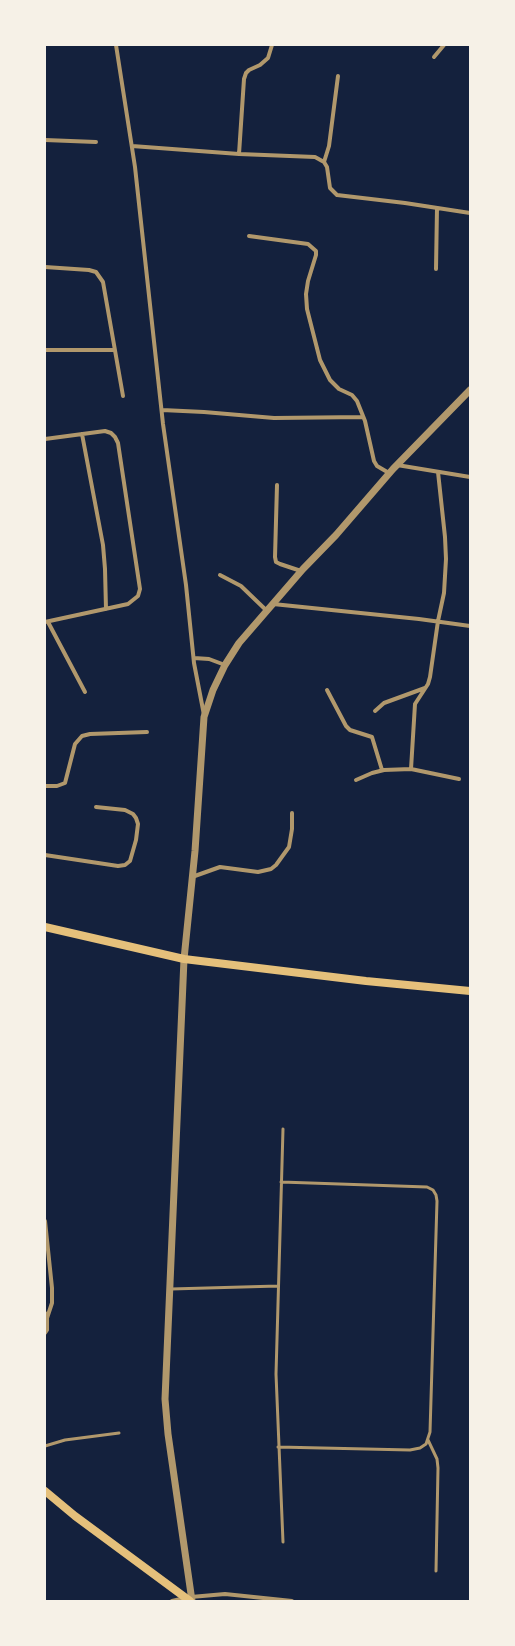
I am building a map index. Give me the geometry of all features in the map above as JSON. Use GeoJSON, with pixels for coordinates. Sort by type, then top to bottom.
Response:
{"type":"FeatureCollection","features":[{"type":"Feature","properties":{"kind":"main road"},"geometry":{"type":"LineString","coordinates":[[45,927],[184,959],[366,981],[470,991]]}},
{"type":"Feature","properties":{"kind":"main road"},"geometry":{"type":"LineString","coordinates":[[45,1490],[75,1516],[190,1599]]}},
{"type":"Feature","properties":{"kind":"street"},"geometry":{"type":"LineString","coordinates":[[116,45],[132,146],[145,247],[162,410],[186,585],[194,658],[204,717],[192,877],[184,959],[165,1399],[168,1434],[190,1599]]}},
{"type":"Feature","properties":{"kind":"street"},"geometry":{"type":"LineString","coordinates":[[239,154],[244,78],[249,70],[260,66],[268,58],[272,45]]}},
{"type":"Feature","properties":{"kind":"street"},"geometry":{"type":"LineString","coordinates":[[434,57],[444,45]]}},
{"type":"Feature","properties":{"kind":"street"},"geometry":{"type":"LineString","coordinates":[[324,162],[329,146],[338,76]]}},
{"type":"Feature","properties":{"kind":"street"},"geometry":{"type":"LineString","coordinates":[[45,140],[96,142]]}},
{"type":"Feature","properties":{"kind":"street"},"geometry":{"type":"LineString","coordinates":[[132,146],[239,154],[315,157],[324,162],[327,168],[330,188],[337,195],[470,213]]}},
{"type":"Feature","properties":{"kind":"street"},"geometry":{"type":"LineString","coordinates":[[436,269],[437,208]]}},
{"type":"Feature","properties":{"kind":"street"},"geometry":{"type":"LineString","coordinates":[[250,236],[308,244],[316,251],[306,294],[309,322],[325,371],[330,380],[339,389],[352,395],[358,401],[374,462],[377,466],[389,473]]}},
{"type":"Feature","properties":{"kind":"street"},"geometry":{"type":"LineString","coordinates":[[45,267],[89,270],[96,272],[99,275],[103,282],[123,396]]}},
{"type":"Feature","properties":{"kind":"street"},"geometry":{"type":"LineString","coordinates":[[45,350],[115,350]]}},
{"type":"Feature","properties":{"kind":"street"},"geometry":{"type":"LineString","coordinates":[[204,717],[213,690],[225,665],[239,644],[301,571],[336,535],[389,473],[470,390]]}},
{"type":"Feature","properties":{"kind":"street"},"geometry":{"type":"LineString","coordinates":[[162,410],[274,418],[363,416]]}},
{"type":"Feature","properties":{"kind":"street"},"geometry":{"type":"LineString","coordinates":[[45,439],[105,431],[111,433],[118,443],[140,589],[138,596],[135,600],[128,604],[46,622],[85,692]]}},
{"type":"Feature","properties":{"kind":"street"},"geometry":{"type":"LineString","coordinates":[[82,434],[103,545],[106,569],[106,608]]}},
{"type":"Feature","properties":{"kind":"street"},"geometry":{"type":"LineString","coordinates":[[397,465],[470,477]]}},
{"type":"Feature","properties":{"kind":"street"},"geometry":{"type":"LineString","coordinates":[[411,769],[415,704],[430,677],[438,621],[444,593],[446,559],[438,472]]}},
{"type":"Feature","properties":{"kind":"street"},"geometry":{"type":"LineString","coordinates":[[277,485],[274,557],[276,562],[301,571]]}},
{"type":"Feature","properties":{"kind":"street"},"geometry":{"type":"LineString","coordinates":[[220,575],[241,586],[267,612]]}},
{"type":"Feature","properties":{"kind":"street"},"geometry":{"type":"LineString","coordinates":[[273,604],[438,621],[470,626]]}},
{"type":"Feature","properties":{"kind":"street"},"geometry":{"type":"LineString","coordinates":[[194,658],[209,659],[225,665]]}},
{"type":"Feature","properties":{"kind":"street"},"geometry":{"type":"LineString","coordinates":[[375,711],[384,703],[425,688]]}},
{"type":"Feature","properties":{"kind":"street"},"geometry":{"type":"LineString","coordinates":[[327,690],[346,726],[350,730],[372,737],[382,770]]}},
{"type":"Feature","properties":{"kind":"street"},"geometry":{"type":"LineString","coordinates":[[45,786],[57,786],[65,783],[75,744],[82,736],[90,734],[146,732]]}},
{"type":"Feature","properties":{"kind":"street"},"geometry":{"type":"LineString","coordinates":[[356,780],[382,770],[411,769],[459,779]]}},
{"type":"Feature","properties":{"kind":"street"},"geometry":{"type":"LineString","coordinates":[[45,855],[118,866],[125,865],[130,861],[138,824],[136,818],[133,814],[125,810],[96,807]]}},
{"type":"Feature","properties":{"kind":"street"},"geometry":{"type":"LineString","coordinates":[[192,877],[220,867],[258,872],[271,870],[279,862],[289,847],[292,830],[292,813]]}},
{"type":"Feature","properties":{"kind":"street"},"geometry":{"type":"LineString","coordinates":[[45,1221],[52,1288],[52,1303],[47,1318],[47,1330],[45,1333]]}},
{"type":"Feature","properties":{"kind":"street"},"geometry":{"type":"LineString","coordinates":[[45,1313],[47,1318]]}},
{"type":"Feature","properties":{"kind":"street"},"geometry":{"type":"LineString","coordinates":[[172,1601],[225,1594],[292,1601]]}},
{"type":"Feature","properties":{"kind":"lane"},"geometry":{"type":"LineString","coordinates":[[283,1129],[276,1374],[283,1542]]}},
{"type":"Feature","properties":{"kind":"lane"},"geometry":{"type":"LineString","coordinates":[[278,1447],[410,1450],[420,1448],[426,1444],[430,1424],[436,1195],[433,1190],[427,1187],[281,1182]]}},
{"type":"Feature","properties":{"kind":"lane"},"geometry":{"type":"LineString","coordinates":[[169,1289],[278,1286]]}},
{"type":"Feature","properties":{"kind":"lane"},"geometry":{"type":"LineString","coordinates":[[45,1446],[65,1440],[119,1433]]}},
{"type":"Feature","properties":{"kind":"lane"},"geometry":{"type":"LineString","coordinates":[[428,1440],[437,1459],[438,1468],[436,1571]]}}]}
